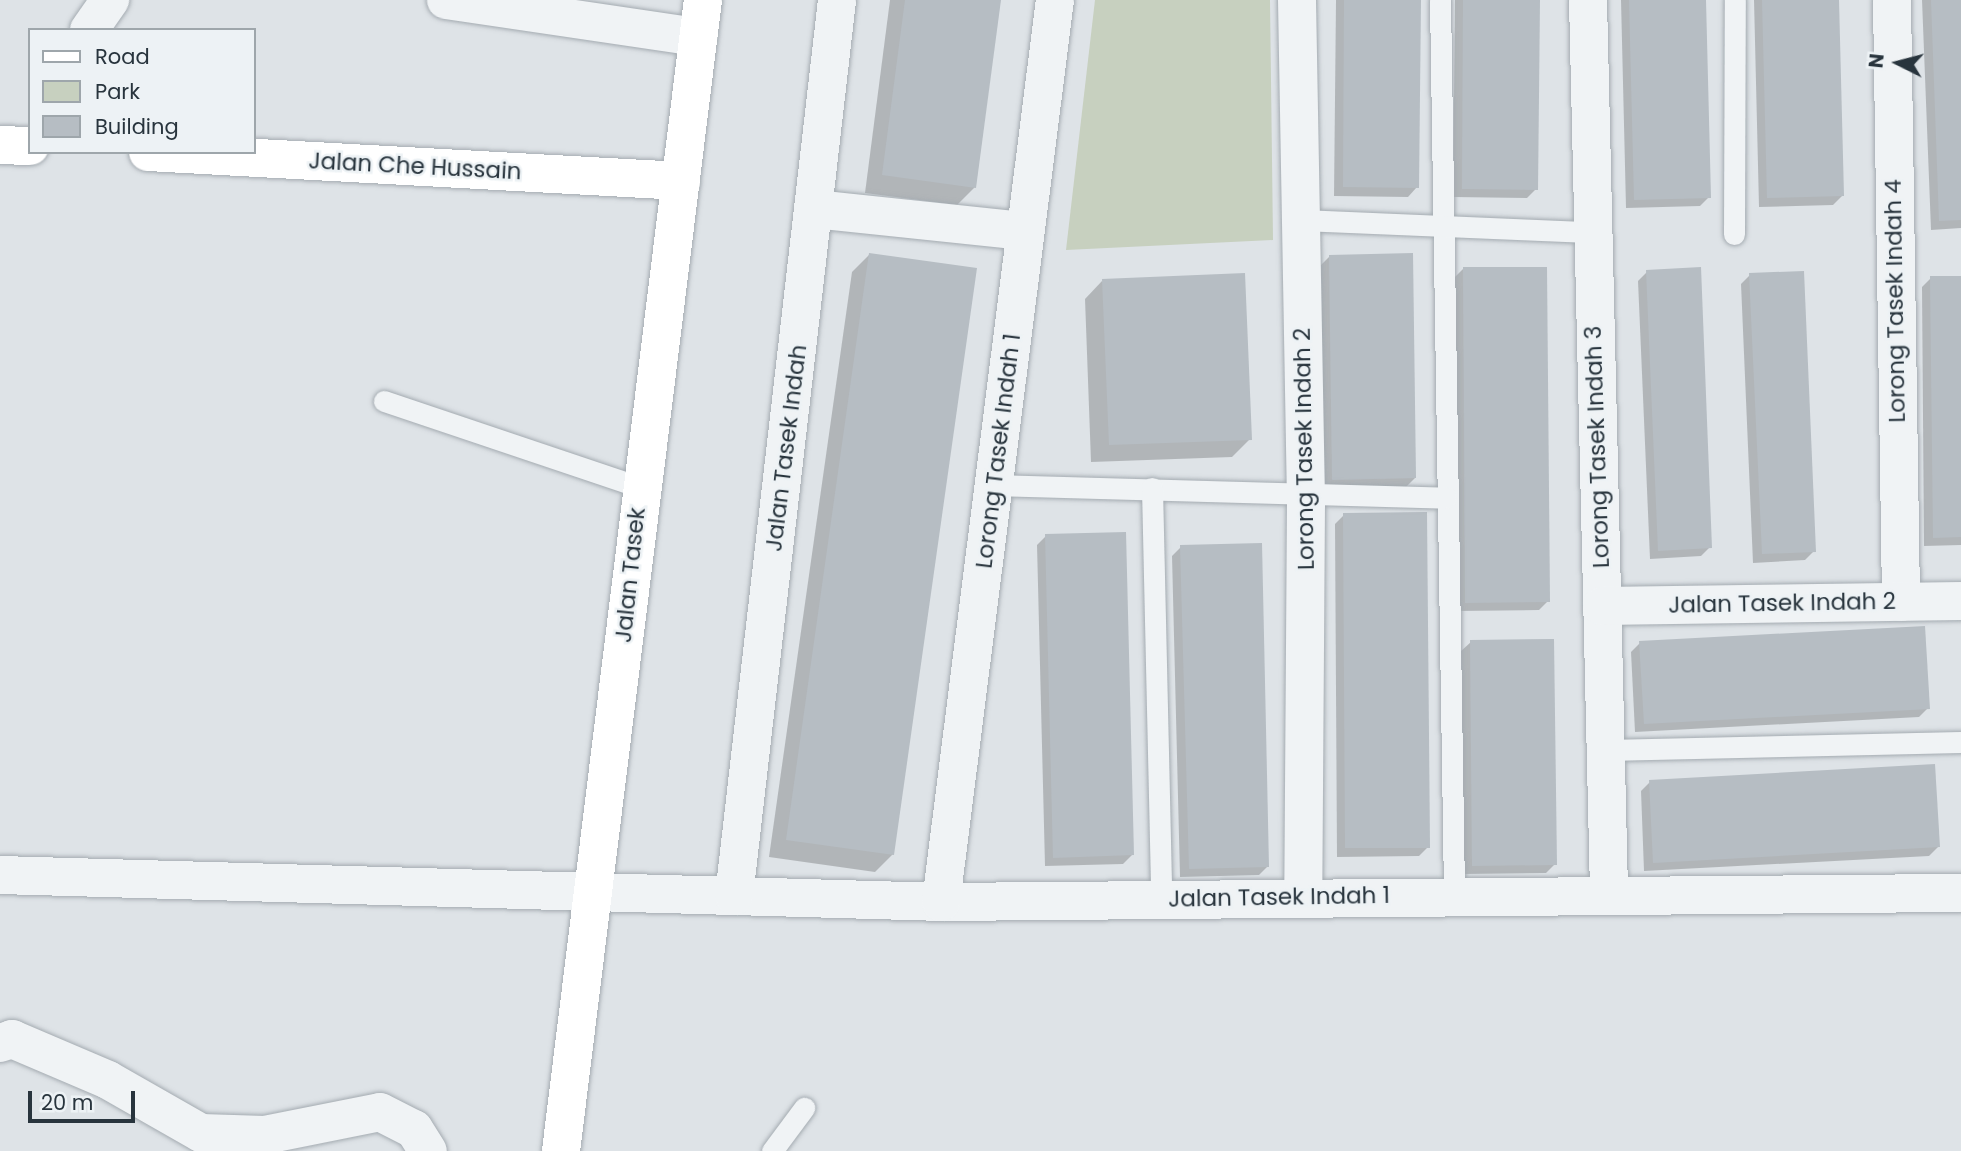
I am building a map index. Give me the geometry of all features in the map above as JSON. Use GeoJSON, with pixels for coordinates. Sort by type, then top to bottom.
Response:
{"type":"FeatureCollection","features":[{"type":"Feature","properties":{"kind":"main road","name":"Jalan Tasek"},"geometry":{"type":"LineString","coordinates":[[561,1151],[598,888],[639,487],[681,181],[700,18]]}},
{"type":"Feature","properties":{"kind":"main road"},"geometry":{"type":"LineString","coordinates":[[0,145],[28,146]]}},
{"type":"Feature","properties":{"kind":"main road","name":"Jalan Che Hussain"},"geometry":{"type":"LineString","coordinates":[[185,154],[681,181]]}},
{"type":"Feature","properties":{"kind":"street"},"geometry":{"type":"LineString","coordinates":[[90,28],[110,0]]}},
{"type":"Feature","properties":{"kind":"street"},"geometry":{"type":"LineString","coordinates":[[446,0],[700,18]]}},
{"type":"Feature","properties":{"kind":"street","name":"Jalan Tasek Indah"},"geometry":{"type":"LineString","coordinates":[[734,897],[837,0]]}},
{"type":"Feature","properties":{"kind":"street","name":"Lorong Tasek Indah 1"},"geometry":{"type":"LineString","coordinates":[[941,902],[1055,0]]}},
{"type":"Feature","properties":{"kind":"street","name":"Lorong Tasek Indah 2"},"geometry":{"type":"LineString","coordinates":[[1297,0],[1306,494],[1303,897]]}},
{"type":"Feature","properties":{"kind":"street","name":"Lorong Tasek Indah 3"},"geometry":{"type":"LineString","coordinates":[[1588,0],[1591,232],[1609,893]]}},
{"type":"Feature","properties":{"kind":"street","name":"Lorong Tasek Indah 4"},"geometry":{"type":"LineString","coordinates":[[1892,0],[1901,602]]}},
{"type":"Feature","properties":{"kind":"street"},"geometry":{"type":"LineString","coordinates":[[814,209],[1026,231]]}},
{"type":"Feature","properties":{"kind":"street","name":"Jalan Tasek Indah 2"},"geometry":{"type":"LineString","coordinates":[[1602,606],[1961,601]]}},
{"type":"Feature","properties":{"kind":"street","name":"Jalan Tasek Indah 1"},"geometry":{"type":"LineString","coordinates":[[0,875],[598,888],[734,897],[941,902],[1609,893],[1961,893]]}},
{"type":"Feature","properties":{"kind":"street"},"geometry":{"type":"LineString","coordinates":[[0,1043],[12,1040],[108,1080],[201,1133],[265,1135],[380,1112],[415,1129],[428,1151]]}},
{"type":"Feature","properties":{"kind":"lane"},"geometry":{"type":"LineString","coordinates":[[1440,0],[1441,226],[1454,896]]}},
{"type":"Feature","properties":{"kind":"lane"},"geometry":{"type":"LineString","coordinates":[[1734,234],[1735,0]]}},
{"type":"Feature","properties":{"kind":"lane"},"geometry":{"type":"LineString","coordinates":[[1300,220],[1591,232]]}},
{"type":"Feature","properties":{"kind":"lane"},"geometry":{"type":"LineString","coordinates":[[384,401],[639,487]]}},
{"type":"Feature","properties":{"kind":"lane"},"geometry":{"type":"LineString","coordinates":[[994,485],[1446,498]]}},
{"type":"Feature","properties":{"kind":"lane"},"geometry":{"type":"LineString","coordinates":[[1152,488],[1160,899]]}},
{"type":"Feature","properties":{"kind":"lane"},"geometry":{"type":"LineString","coordinates":[[1606,750],[1961,743]]}},
{"type":"Feature","properties":{"kind":"lane"},"geometry":{"type":"LineString","coordinates":[[772,1151],[804,1108]]}},
{"type":"Feature","properties":{"kind":"green space"},"geometry":{"type":"Polygon","coordinates":[[[1095,0],[1270,0],[1273,240],[1066,250],[1095,0]]]}},
{"type":"Feature","properties":{"kind":"building"},"geometry":{"type":"Polygon","coordinates":[[[905,0],[1001,0],[976,188],[882,175],[905,0]]]}},
{"type":"Feature","properties":{"kind":"building"},"geometry":{"type":"Polygon","coordinates":[[[1344,0],[1421,0],[1419,188],[1343,187],[1344,0]]]}},
{"type":"Feature","properties":{"kind":"building"},"geometry":{"type":"Polygon","coordinates":[[[1463,0],[1540,0],[1538,190],[1462,189],[1463,0]]]}},
{"type":"Feature","properties":{"kind":"building"},"geometry":{"type":"Polygon","coordinates":[[[1629,0],[1706,0],[1711,198],[1634,200],[1629,0]]]}},
{"type":"Feature","properties":{"kind":"building"},"geometry":{"type":"Polygon","coordinates":[[[1762,0],[1839,0],[1844,196],[1767,198],[1762,0]]]}},
{"type":"Feature","properties":{"kind":"building"},"geometry":{"type":"Polygon","coordinates":[[[1931,0],[1961,0],[1961,220],[1939,221],[1931,0]]]}},
{"type":"Feature","properties":{"kind":"building"},"geometry":{"type":"Polygon","coordinates":[[[869,253],[977,268],[894,855],[786,840],[869,253]]]}},
{"type":"Feature","properties":{"kind":"building"},"geometry":{"type":"Polygon","coordinates":[[[1413,253],[1416,478],[1332,480],[1329,255],[1413,253]]]}},
{"type":"Feature","properties":{"kind":"building"},"geometry":{"type":"Polygon","coordinates":[[[1463,267],[1547,267],[1550,602],[1465,603],[1463,267]]]}},
{"type":"Feature","properties":{"kind":"building"},"geometry":{"type":"Polygon","coordinates":[[[1701,267],[1712,548],[1658,551],[1646,270],[1701,267]]]}},
{"type":"Feature","properties":{"kind":"building"},"geometry":{"type":"Polygon","coordinates":[[[1804,271],[1816,552],[1762,554],[1749,273],[1804,271]]]}},
{"type":"Feature","properties":{"kind":"building"},"geometry":{"type":"Polygon","coordinates":[[[1245,273],[1252,440],[1109,445],[1102,279],[1245,273]]]}},
{"type":"Feature","properties":{"kind":"building"},"geometry":{"type":"Polygon","coordinates":[[[1930,276],[1961,276],[1961,537],[1933,538],[1930,276]]]}},
{"type":"Feature","properties":{"kind":"building"},"geometry":{"type":"Polygon","coordinates":[[[1427,512],[1430,848],[1345,848],[1343,513],[1427,512]]]}},
{"type":"Feature","properties":{"kind":"building"},"geometry":{"type":"Polygon","coordinates":[[[1126,532],[1134,855],[1053,858],[1045,534],[1126,532]]]}},
{"type":"Feature","properties":{"kind":"building"},"geometry":{"type":"Polygon","coordinates":[[[1262,543],[1269,867],[1189,869],[1180,545],[1262,543]]]}},
{"type":"Feature","properties":{"kind":"building"},"geometry":{"type":"Polygon","coordinates":[[[1925,626],[1930,709],[1644,724],[1639,641],[1925,626]]]}},
{"type":"Feature","properties":{"kind":"building"},"geometry":{"type":"Polygon","coordinates":[[[1554,639],[1557,865],[1472,866],[1470,640],[1554,639]]]}},
{"type":"Feature","properties":{"kind":"building"},"geometry":{"type":"Polygon","coordinates":[[[1935,764],[1940,847],[1653,863],[1649,780],[1935,764]]]}}]}
